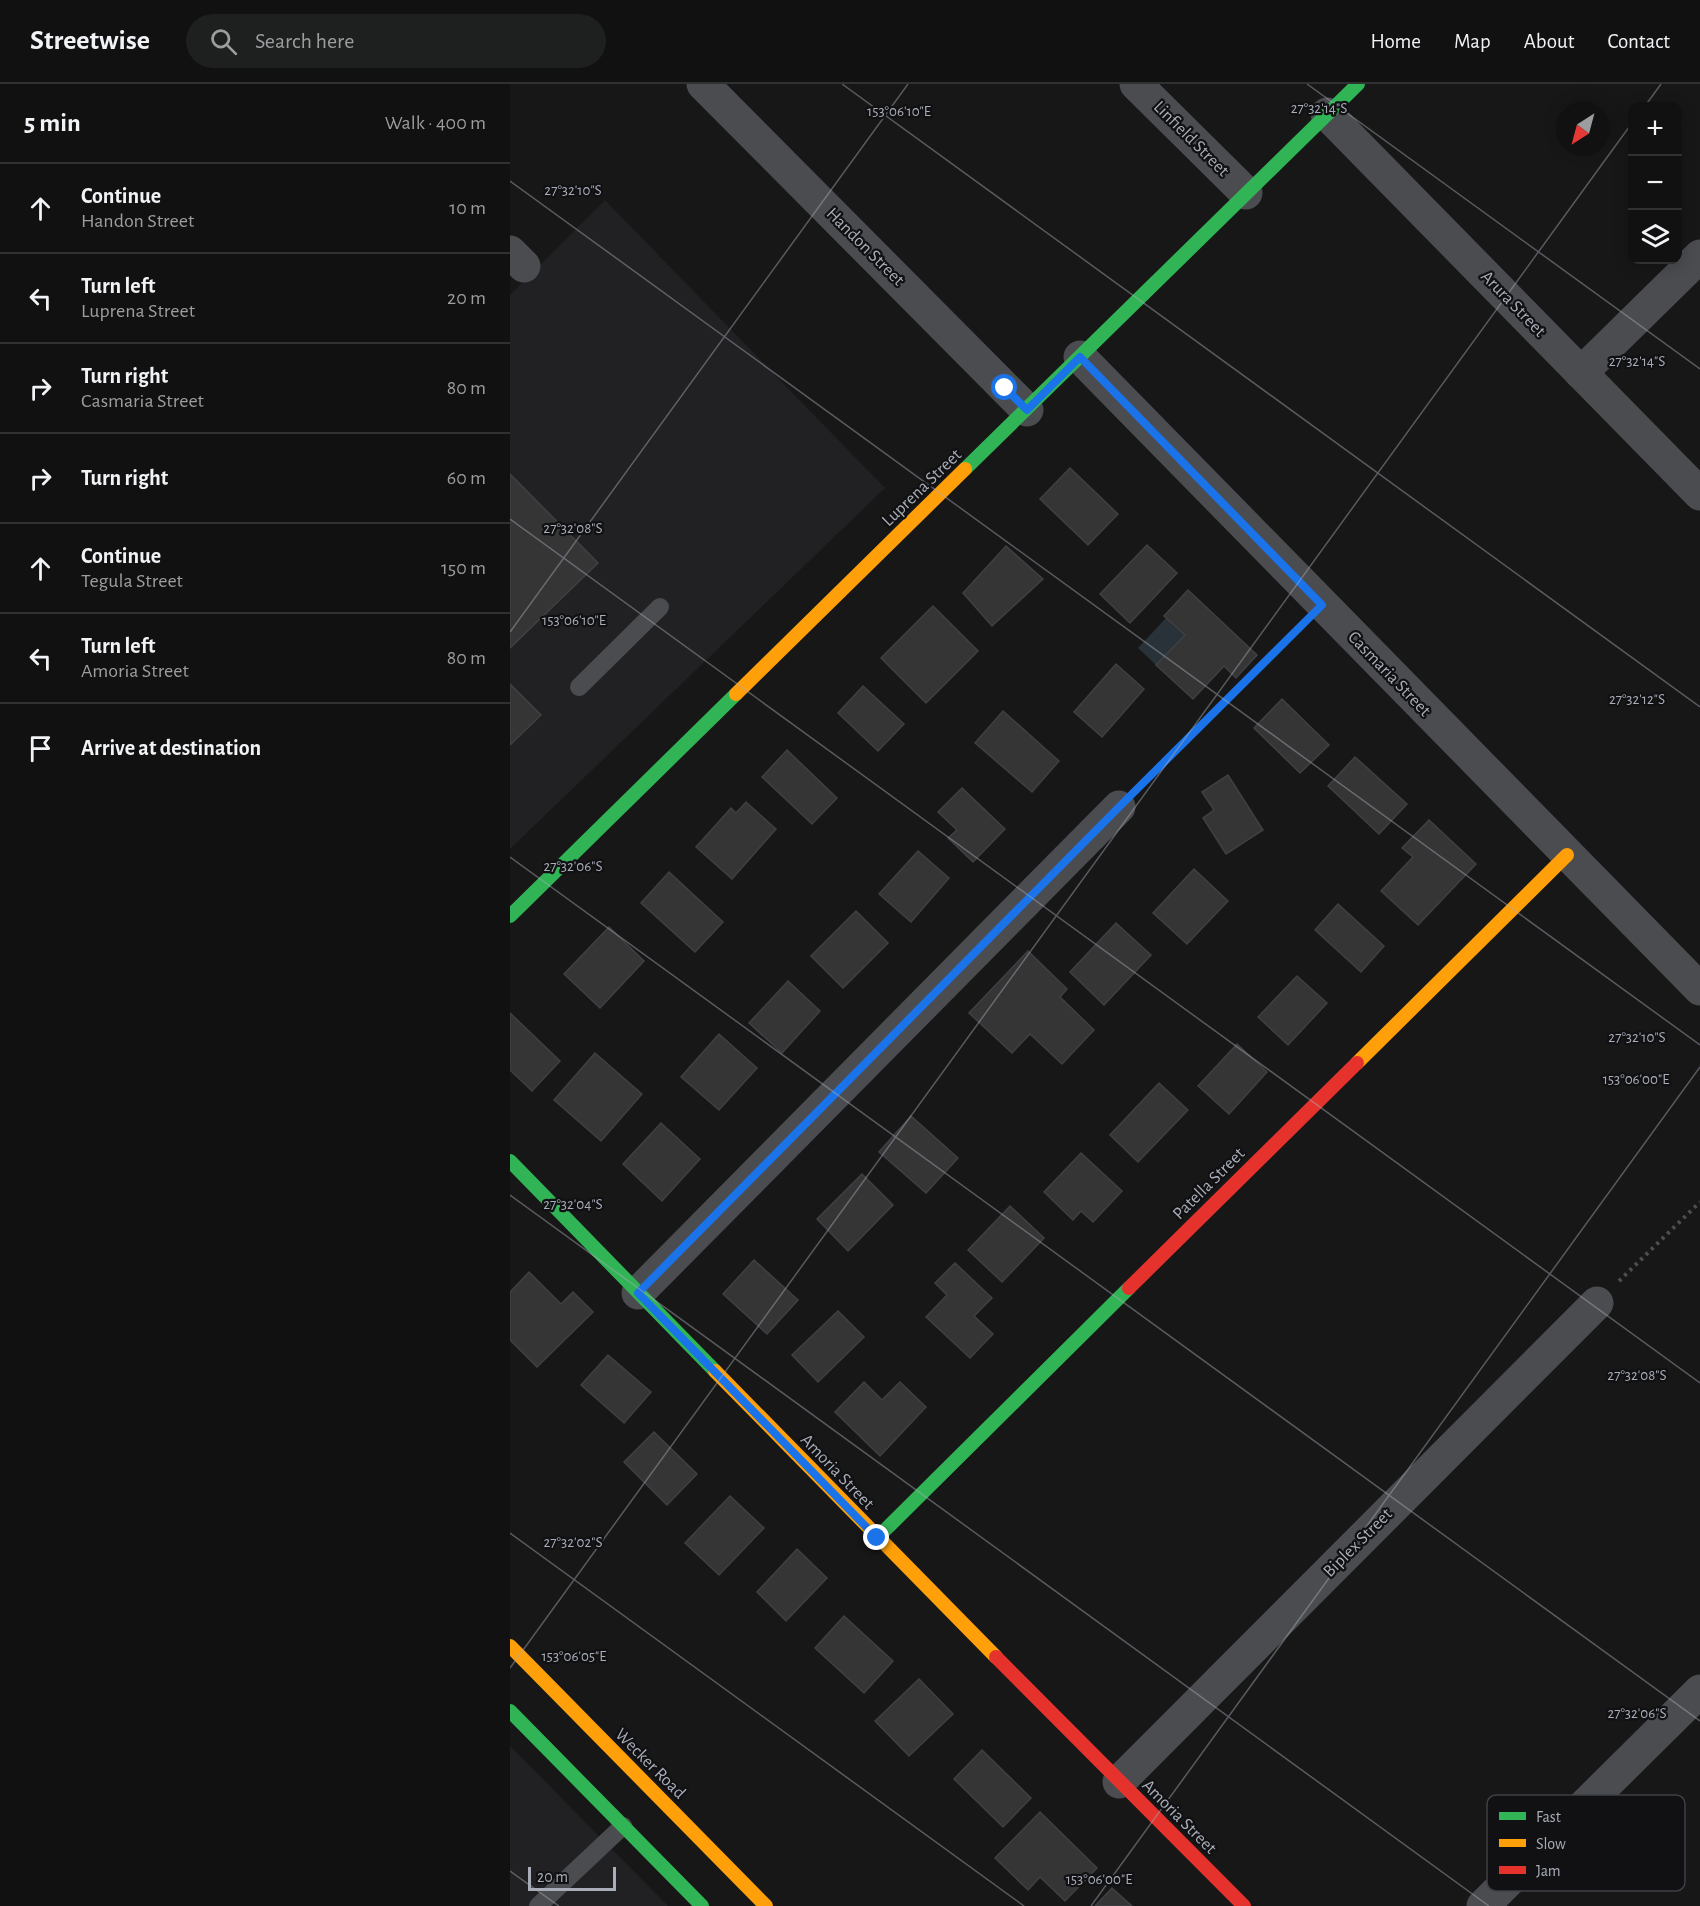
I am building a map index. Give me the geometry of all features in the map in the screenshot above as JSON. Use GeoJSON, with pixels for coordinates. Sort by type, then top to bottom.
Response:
{"type":"FeatureCollection","features":[{"type":"Feature","properties":{"kind":"street","name":"Handon Street"},"geometry":{"type":"LineString","coordinates":[[703,84],[1027,410]]}},
{"type":"Feature","properties":{"kind":"street","name":"Linfield Street"},"geometry":{"type":"LineString","coordinates":[[1136,84],[1246,193]]}},
{"type":"Feature","properties":{"kind":"street","name":"Luprena Street"},"geometry":{"type":"LineString","coordinates":[[510,916],[1358,84]]}},
{"type":"Feature","properties":{"kind":"street","name":"Arura Street"},"geometry":{"type":"LineString","coordinates":[[1327,114],[1700,494]]}},
{"type":"Feature","properties":{"kind":"street"},"geometry":{"type":"LineString","coordinates":[[1581,374],[1700,256]]}},
{"type":"Feature","properties":{"kind":"street","name":"Casmaria Street"},"geometry":{"type":"LineString","coordinates":[[1080,357],[1700,989]]}},
{"type":"Feature","properties":{"kind":"street"},"geometry":{"type":"LineString","coordinates":[[638,1293],[1119,807]]}},
{"type":"Feature","properties":{"kind":"street","name":"Patella Street"},"geometry":{"type":"LineString","coordinates":[[877,1538],[1567,855]]}},
{"type":"Feature","properties":{"kind":"street","name":"Amoria Street"},"geometry":{"type":"LineString","coordinates":[[510,1161],[877,1538],[1244,1906]]}},
{"type":"Feature","properties":{"kind":"street","name":"Biplex Street"},"geometry":{"type":"LineString","coordinates":[[1119,1782],[1598,1303]]}},
{"type":"Feature","properties":{"kind":"street","name":"Wecker Road"},"geometry":{"type":"LineString","coordinates":[[510,1646],[631,1777],[766,1906]]}},
{"type":"Feature","properties":{"kind":"street"},"geometry":{"type":"LineString","coordinates":[[1595,1795],[1700,1691]]}},
{"type":"Feature","properties":{"kind":"street"},"geometry":{"type":"LineString","coordinates":[[510,1711],[607,1802],[623,1826],[702,1906]]}},
{"type":"Feature","properties":{"kind":"street"},"geometry":{"type":"LineString","coordinates":[[1483,1906],[1498,1891]]}},
{"type":"Feature","properties":{"kind":"lane"},"geometry":{"type":"LineString","coordinates":[[579,687],[660,607]]}},
{"type":"Feature","properties":{"kind":"lane"},"geometry":{"type":"LineString","coordinates":[[538,1906],[623,1826]]}},
{"type":"Feature","properties":{"kind":"path"},"geometry":{"type":"LineString","coordinates":[[1119,807],[1322,605]]}},
{"type":"Feature","properties":{"kind":"path"},"geometry":{"type":"LineString","coordinates":[[1598,1303],[1700,1202]]}},
{"type":"Feature","properties":{"kind":"shaded area"},"geometry":{"type":"Polygon","coordinates":[[[605,200],[885,488],[510,849],[510,295],[605,200]]]}},
{"type":"Feature","properties":{"kind":"shaded area"},"geometry":{"type":"Polygon","coordinates":[[[1166,618],[1185,635],[1156,665],[1138,648],[1166,618]]]}},
{"type":"Feature","properties":{"kind":"shaded area"},"geometry":{"type":"Polygon","coordinates":[[[510,1746],[668,1906],[510,1906],[510,1746]]]}},
{"type":"Feature","properties":{"kind":"building"},"geometry":{"type":"Polygon","coordinates":[[[1070,468],[1118,514],[1088,545],[1040,499],[1070,468]]]}},
{"type":"Feature","properties":{"kind":"building"},"geometry":{"type":"Polygon","coordinates":[[[510,474],[598,563],[510,648],[510,474]]]}},
{"type":"Feature","properties":{"kind":"building"},"geometry":{"type":"Polygon","coordinates":[[[1147,545],[1177,573],[1130,623],[1100,594],[1147,545]]]}},
{"type":"Feature","properties":{"kind":"building"},"geometry":{"type":"Polygon","coordinates":[[[1006,546],[1043,579],[992,626],[963,593],[1006,546]]]}},
{"type":"Feature","properties":{"kind":"building"},"geometry":{"type":"Polygon","coordinates":[[[1188,590],[1257,655],[1236,678],[1224,666],[1193,699],[1156,665],[1185,635],[1164,616],[1188,590]]]}},
{"type":"Feature","properties":{"kind":"building"},"geometry":{"type":"Polygon","coordinates":[[[933,606],[978,651],[926,703],[881,658],[933,606]]]}},
{"type":"Feature","properties":{"kind":"building"},"geometry":{"type":"Polygon","coordinates":[[[1116,664],[1144,689],[1102,737],[1074,712],[1116,664]]]}},
{"type":"Feature","properties":{"kind":"building"},"geometry":{"type":"Polygon","coordinates":[[[510,684],[541,715],[510,745],[510,684]]]}},
{"type":"Feature","properties":{"kind":"building"},"geometry":{"type":"Polygon","coordinates":[[[863,686],[904,724],[878,751],[838,713],[863,686]]]}},
{"type":"Feature","properties":{"kind":"building"},"geometry":{"type":"Polygon","coordinates":[[[1282,699],[1329,745],[1300,773],[1254,728],[1282,699]]]}},
{"type":"Feature","properties":{"kind":"building"},"geometry":{"type":"Polygon","coordinates":[[[1003,711],[1059,761],[1032,792],[975,743],[1003,711]]]}},
{"type":"Feature","properties":{"kind":"building"},"geometry":{"type":"Polygon","coordinates":[[[787,750],[837,798],[812,824],[762,777],[787,750]]]}},
{"type":"Feature","properties":{"kind":"building"},"geometry":{"type":"Polygon","coordinates":[[[1355,757],[1407,804],[1379,834],[1328,786],[1355,757]]]}},
{"type":"Feature","properties":{"kind":"building"},"geometry":{"type":"Polygon","coordinates":[[[1228,775],[1263,830],[1226,854],[1203,818],[1214,810],[1202,792],[1228,775]]]}},
{"type":"Feature","properties":{"kind":"building"},"geometry":{"type":"Polygon","coordinates":[[[962,788],[1005,829],[973,862],[948,838],[957,830],[938,812],[962,788]]]}},
{"type":"Feature","properties":{"kind":"building"},"geometry":{"type":"Polygon","coordinates":[[[746,802],[776,829],[732,879],[696,847],[731,808],[736,813],[746,802]]]}},
{"type":"Feature","properties":{"kind":"building"},"geometry":{"type":"Polygon","coordinates":[[[1429,820],[1476,864],[1418,925],[1381,891],[1413,857],[1402,848],[1429,820]]]}},
{"type":"Feature","properties":{"kind":"building"},"geometry":{"type":"Polygon","coordinates":[[[918,851],[949,878],[911,922],[879,894],[918,851]]]}},
{"type":"Feature","properties":{"kind":"building"},"geometry":{"type":"Polygon","coordinates":[[[1194,869],[1228,901],[1187,944],[1153,913],[1194,869]]]}},
{"type":"Feature","properties":{"kind":"building"},"geometry":{"type":"Polygon","coordinates":[[[669,872],[723,922],[695,952],[641,903],[669,872]]]}},
{"type":"Feature","properties":{"kind":"building"},"geometry":{"type":"Polygon","coordinates":[[[1338,904],[1384,946],[1361,972],[1315,930],[1338,904]]]}},
{"type":"Feature","properties":{"kind":"building"},"geometry":{"type":"Polygon","coordinates":[[[856,911],[888,943],[843,988],[811,956],[856,911]]]}},
{"type":"Feature","properties":{"kind":"building"},"geometry":{"type":"Polygon","coordinates":[[[1116,923],[1151,955],[1104,1005],[1070,972],[1116,923]]]}},
{"type":"Feature","properties":{"kind":"building"},"geometry":{"type":"Polygon","coordinates":[[[609,927],[644,961],[600,1008],[564,974],[609,927]]]}},
{"type":"Feature","properties":{"kind":"building"},"geometry":{"type":"Polygon","coordinates":[[[1028,951],[1067,989],[1060,997],[1094,1030],[1062,1064],[1030,1034],[1012,1053],[969,1013],[1028,951]]]}},
{"type":"Feature","properties":{"kind":"building"},"geometry":{"type":"Polygon","coordinates":[[[1297,976],[1327,1003],[1288,1045],[1258,1017],[1297,976]]]}},
{"type":"Feature","properties":{"kind":"building"},"geometry":{"type":"Polygon","coordinates":[[[788,981],[820,1011],[782,1053],[749,1023],[788,981]]]}},
{"type":"Feature","properties":{"kind":"building"},"geometry":{"type":"Polygon","coordinates":[[[510,1013],[560,1061],[532,1091],[510,1070],[510,1013]]]}},
{"type":"Feature","properties":{"kind":"building"},"geometry":{"type":"Polygon","coordinates":[[[719,1034],[757,1068],[719,1110],[681,1077],[719,1034]]]}},
{"type":"Feature","properties":{"kind":"building"},"geometry":{"type":"Polygon","coordinates":[[[1237,1044],[1267,1072],[1229,1114],[1198,1086],[1237,1044]]]}},
{"type":"Feature","properties":{"kind":"building"},"geometry":{"type":"Polygon","coordinates":[[[595,1053],[642,1094],[601,1141],[554,1100],[595,1053]]]}},
{"type":"Feature","properties":{"kind":"building"},"geometry":{"type":"Polygon","coordinates":[[[1159,1083],[1188,1110],[1138,1162],[1110,1135],[1159,1083]]]}},
{"type":"Feature","properties":{"kind":"building"},"geometry":{"type":"Polygon","coordinates":[[[911,1116],[958,1158],[926,1193],[879,1152],[911,1116]]]}},
{"type":"Feature","properties":{"kind":"building"},"geometry":{"type":"Polygon","coordinates":[[[661,1123],[700,1159],[662,1201],[623,1164],[661,1123]]]}},
{"type":"Feature","properties":{"kind":"building"},"geometry":{"type":"Polygon","coordinates":[[[1081,1153],[1122,1191],[1093,1222],[1081,1211],[1073,1220],[1044,1192],[1081,1153]]]}},
{"type":"Feature","properties":{"kind":"building"},"geometry":{"type":"Polygon","coordinates":[[[862,1174],[893,1205],[848,1251],[817,1219],[862,1174]]]}},
{"type":"Feature","properties":{"kind":"building"},"geometry":{"type":"Polygon","coordinates":[[[1010,1206],[1044,1238],[1002,1282],[968,1250],[1010,1206]]]}},
{"type":"Feature","properties":{"kind":"building"},"geometry":{"type":"Polygon","coordinates":[[[754,1260],[798,1300],[767,1334],[723,1294],[754,1260]]]}},
{"type":"Feature","properties":{"kind":"building"},"geometry":{"type":"Polygon","coordinates":[[[955,1263],[992,1298],[974,1316],[993,1334],[970,1358],[926,1317],[947,1295],[935,1283],[955,1263]]]}},
{"type":"Feature","properties":{"kind":"building"},"geometry":{"type":"Polygon","coordinates":[[[529,1272],[561,1304],[573,1292],[593,1312],[537,1367],[510,1340],[510,1292],[529,1272]]]}},
{"type":"Feature","properties":{"kind":"building"},"geometry":{"type":"Polygon","coordinates":[[[838,1311],[864,1337],[818,1382],[792,1355],[838,1311]]]}},
{"type":"Feature","properties":{"kind":"building"},"geometry":{"type":"Polygon","coordinates":[[[608,1355],[651,1392],[624,1423],[581,1385],[608,1355]]]}},
{"type":"Feature","properties":{"kind":"building"},"geometry":{"type":"Polygon","coordinates":[[[864,1382],[882,1400],[900,1382],[926,1407],[880,1456],[835,1412],[864,1382]]]}},
{"type":"Feature","properties":{"kind":"building"},"geometry":{"type":"Polygon","coordinates":[[[654,1432],[697,1474],[667,1505],[624,1462],[654,1432]]]}},
{"type":"Feature","properties":{"kind":"building"},"geometry":{"type":"Polygon","coordinates":[[[730,1496],[764,1528],[719,1575],[685,1543],[730,1496]]]}},
{"type":"Feature","properties":{"kind":"building"},"geometry":{"type":"Polygon","coordinates":[[[797,1549],[827,1578],[786,1621],[757,1592],[797,1549]]]}},
{"type":"Feature","properties":{"kind":"building"},"geometry":{"type":"Polygon","coordinates":[[[844,1616],[893,1661],[864,1693],[815,1648],[844,1616]]]}},
{"type":"Feature","properties":{"kind":"building"},"geometry":{"type":"Polygon","coordinates":[[[919,1679],[953,1714],[909,1756],[875,1721],[919,1679]]]}},
{"type":"Feature","properties":{"kind":"building"},"geometry":{"type":"Polygon","coordinates":[[[982,1750],[1031,1798],[1003,1827],[954,1779],[982,1750]]]}},
{"type":"Feature","properties":{"kind":"building"},"geometry":{"type":"Polygon","coordinates":[[[1040,1812],[1097,1868],[1065,1901],[1040,1877],[1028,1890],[995,1858],[1040,1812]]]}},
{"type":"Feature","properties":{"kind":"building"},"geometry":{"type":"Polygon","coordinates":[[[1112,1888],[1132,1906],[1095,1906],[1112,1888]]]}},
{"type":"Feature","properties":{"kind":"traffic: fast"},"geometry":{"type":"LineString","coordinates":[[965,469],[1358,84]]}},
{"type":"Feature","properties":{"kind":"traffic: fast"},"geometry":{"type":"LineString","coordinates":[[510,916],[736,694]]}},
{"type":"Feature","properties":{"kind":"traffic: fast"},"geometry":{"type":"LineString","coordinates":[[510,1161],[715,1371]]}},
{"type":"Feature","properties":{"kind":"traffic: fast"},"geometry":{"type":"LineString","coordinates":[[877,1538],[1129,1288]]}},
{"type":"Feature","properties":{"kind":"traffic: fast"},"geometry":{"type":"LineString","coordinates":[[510,1711],[702,1906]]}},
{"type":"Feature","properties":{"kind":"traffic: slow"},"geometry":{"type":"LineString","coordinates":[[736,694],[965,469]]}},
{"type":"Feature","properties":{"kind":"traffic: slow"},"geometry":{"type":"LineString","coordinates":[[1357,1063],[1567,855]]}},
{"type":"Feature","properties":{"kind":"traffic: slow"},"geometry":{"type":"LineString","coordinates":[[715,1371],[996,1657]]}},
{"type":"Feature","properties":{"kind":"traffic: slow"},"geometry":{"type":"LineString","coordinates":[[510,1646],[766,1906]]}},
{"type":"Feature","properties":{"kind":"traffic: jam"},"geometry":{"type":"LineString","coordinates":[[1129,1288],[1357,1063]]}},
{"type":"Feature","properties":{"kind":"traffic: jam"},"geometry":{"type":"LineString","coordinates":[[996,1657],[1244,1906]]}},
{"type":"Feature","properties":{"kind":"route"},"geometry":{"type":"LineString","coordinates":[[877,1538],[638,1293],[1322,605],[1080,357],[1027,410],[1005,388]]}}]}
